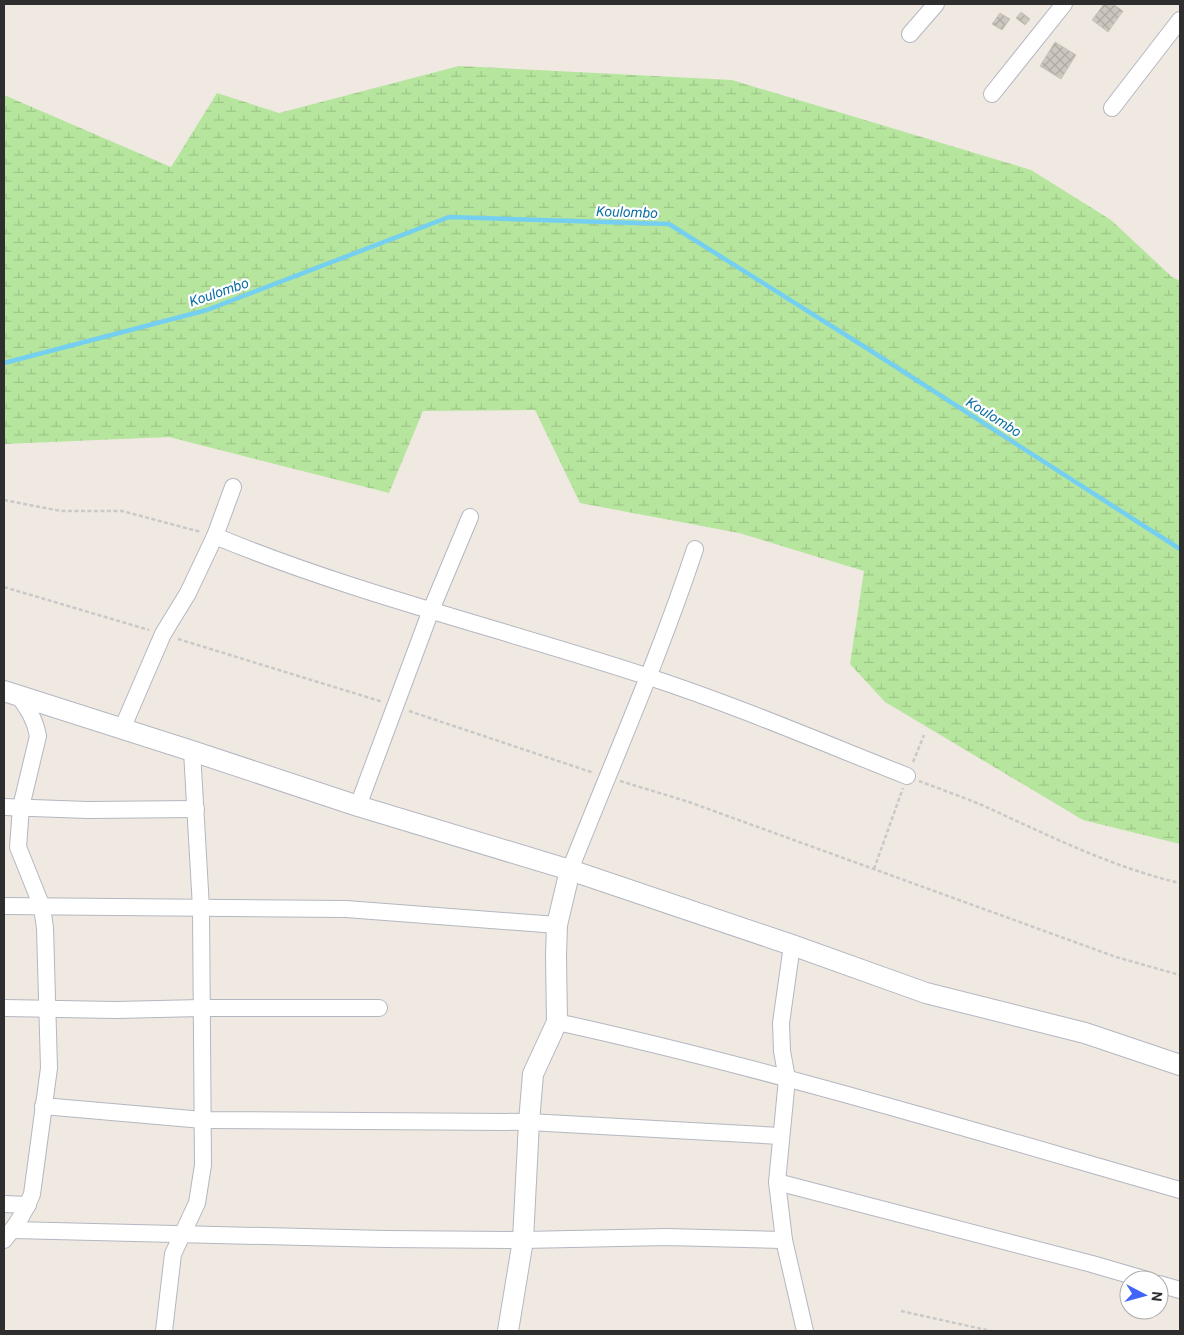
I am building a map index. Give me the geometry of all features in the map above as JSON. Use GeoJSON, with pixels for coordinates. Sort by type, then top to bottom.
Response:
{"type":"FeatureCollection","features":[{"type":"Feature","properties":{"kind":"street"},"geometry":{"type":"LineString","coordinates":[[910,34],[936,4]]}},
{"type":"Feature","properties":{"kind":"street"},"geometry":{"type":"LineString","coordinates":[[992,94],[1064,4]]}},
{"type":"Feature","properties":{"kind":"street"},"geometry":{"type":"LineString","coordinates":[[1112,108],[1180,20]]}},
{"type":"Feature","properties":{"kind":"street"},"geometry":{"type":"LineString","coordinates":[[122,729],[163,634],[188,593],[215,536],[232,486]]}},
{"type":"Feature","properties":{"kind":"street"},"geometry":{"type":"LineString","coordinates":[[358,806],[431,610],[470,517]]}},
{"type":"Feature","properties":{"kind":"street"},"geometry":{"type":"LineString","coordinates":[[215,536],[280,561],[431,610],[649,676],[770,721],[907,776]]}},
{"type":"Feature","properties":{"kind":"street"},"geometry":{"type":"LineString","coordinates":[[508,1331],[524,1240],[533,1074],[550,1041],[557,1022],[557,925],[570,870],[649,676],[695,549]]}},
{"type":"Feature","properties":{"kind":"street"},"geometry":{"type":"LineString","coordinates":[[11,693],[358,806],[570,870],[792,945],[926,993],[1085,1033],[1180,1065]]}},
{"type":"Feature","properties":{"kind":"street"},"geometry":{"type":"LineString","coordinates":[[8,1235],[28,1205],[36,1178],[49,1068],[45,928],[42,907],[18,847],[22,807],[38,736],[36,724],[31,713],[11,693]]}},
{"type":"Feature","properties":{"kind":"street"},"geometry":{"type":"LineString","coordinates":[[164,1331],[173,1254],[197,1203],[204,1165],[201,1008],[202,908],[192,751]]}},
{"type":"Feature","properties":{"kind":"street"},"geometry":{"type":"LineString","coordinates":[[4,806],[88,810],[196,809]]}},
{"type":"Feature","properties":{"kind":"street"},"geometry":{"type":"LineString","coordinates":[[4,906],[346,909],[557,925]]}},
{"type":"Feature","properties":{"kind":"street"},"geometry":{"type":"LineString","coordinates":[[792,945],[781,1023],[782,1051],[787,1079],[777,1182],[784,1240],[805,1331]]}},
{"type":"Feature","properties":{"kind":"street"},"geometry":{"type":"LineString","coordinates":[[4,1008],[116,1010],[379,1008]]}},
{"type":"Feature","properties":{"kind":"street"},"geometry":{"type":"LineString","coordinates":[[557,1022],[652,1043],[866,1100],[1180,1190]]}},
{"type":"Feature","properties":{"kind":"street"},"geometry":{"type":"LineString","coordinates":[[43,1106],[204,1120],[529,1122],[780,1136]]}},
{"type":"Feature","properties":{"kind":"street"},"geometry":{"type":"LineString","coordinates":[[777,1182],[1119,1272]]}},
{"type":"Feature","properties":{"kind":"street"},"geometry":{"type":"LineString","coordinates":[[4,1204],[28,1205]]}},
{"type":"Feature","properties":{"kind":"street"},"geometry":{"type":"LineString","coordinates":[[8,1235],[182,1234],[524,1240],[667,1237],[784,1240]]}},
{"type":"Feature","properties":{"kind":"path"},"geometry":{"type":"LineString","coordinates":[[4,500],[61,511],[122,511],[215,536]]}},
{"type":"Feature","properties":{"kind":"path"},"geometry":{"type":"LineString","coordinates":[[4,587],[395,706],[607,777],[690,802],[1116,956],[1180,975]]}},
{"type":"Feature","properties":{"kind":"path"},"geometry":{"type":"LineString","coordinates":[[874,869],[907,776],[924,735]]}},
{"type":"Feature","properties":{"kind":"path"},"geometry":{"type":"LineString","coordinates":[[907,776],[982,805],[1078,850],[1135,871],[1180,884]]}},
{"type":"Feature","properties":{"kind":"path"},"geometry":{"type":"LineString","coordinates":[[901,1311],[991,1331]]}},
{"type":"Feature","properties":{"kind":"green space"},"geometry":{"type":"Polygon","coordinates":[[[459,66],[732,80],[1031,170],[1111,220],[1172,277],[1180,281],[1180,844],[1083,820],[885,702],[850,664],[864,571],[739,533],[580,503],[535,410],[423,411],[389,493],[169,437],[4,444],[4,95],[171,167],[217,93],[279,113],[459,66]]]}},
{"type":"Feature","properties":{"kind":"building"},"geometry":{"type":"Polygon","coordinates":[[[1104,4],[1113,4],[1123,11],[1108,32],[1092,20],[1104,4]]]}},
{"type":"Feature","properties":{"kind":"building"},"geometry":{"type":"Polygon","coordinates":[[[1021,12],[1030,19],[1025,25],[1016,18],[1021,12]]]}},
{"type":"Feature","properties":{"kind":"building"},"geometry":{"type":"Polygon","coordinates":[[[1000,13],[1010,19],[1002,30],[992,24],[1000,13]]]}},
{"type":"Feature","properties":{"kind":"building"},"geometry":{"type":"Polygon","coordinates":[[[1055,42],[1076,55],[1061,79],[1040,66],[1055,42]]]}},
{"type":"Feature","properties":{"kind":"waterway","name":"Koulombo"},"geometry":{"type":"LineString","coordinates":[[4,363],[207,310],[449,217],[669,224],[1180,549]]}}]}
